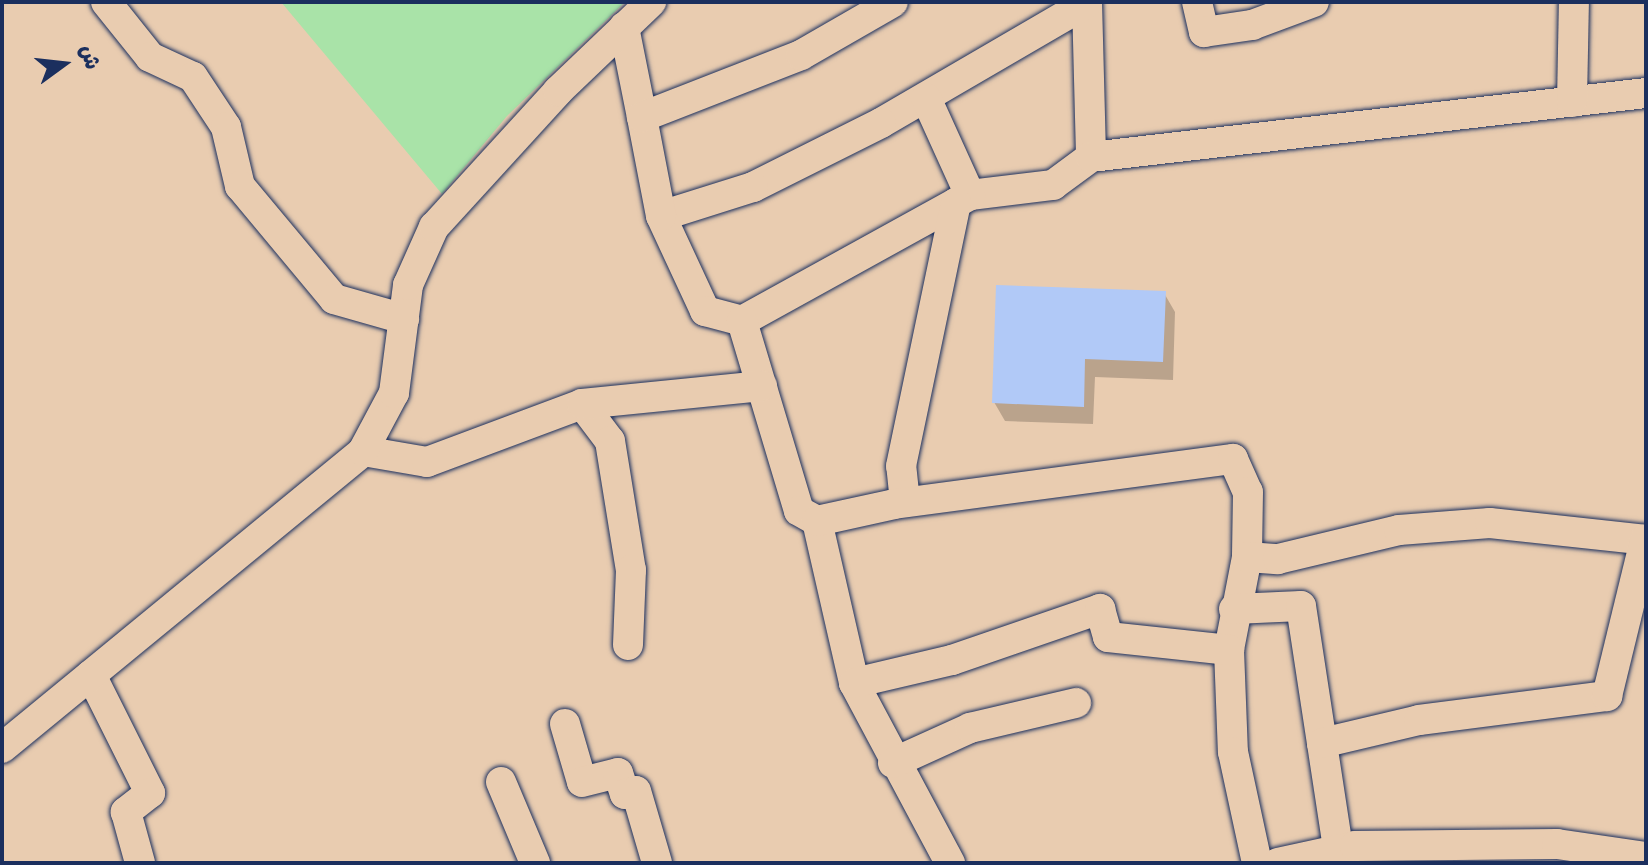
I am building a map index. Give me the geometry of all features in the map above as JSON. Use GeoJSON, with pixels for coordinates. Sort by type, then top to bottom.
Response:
{"type":"FeatureCollection","features":[{"type":"Feature","properties":{"kind":"street"},"geometry":{"type":"LineString","coordinates":[[106,2],[150,57],[193,77],[226,127],[240,186],[334,299],[404,319]]}},
{"type":"Feature","properties":{"kind":"street"},"geometry":{"type":"LineString","coordinates":[[2,748],[363,451],[394,393],[408,285],[434,227],[651,2]]}},
{"type":"Feature","properties":{"kind":"street"},"geometry":{"type":"LineString","coordinates":[[642,117],[801,55],[893,2]]}},
{"type":"Feature","properties":{"kind":"street"},"geometry":{"type":"LineString","coordinates":[[1197,2],[1204,32],[1252,25],[1314,2]]}},
{"type":"Feature","properties":{"kind":"street"},"geometry":{"type":"LineString","coordinates":[[1572,102],[1574,2]]}},
{"type":"Feature","properties":{"kind":"street"},"geometry":{"type":"LineString","coordinates":[[661,216],[753,187],[926,98],[1087,3],[1091,157]]}},
{"type":"Feature","properties":{"kind":"street"},"geometry":{"type":"LineString","coordinates":[[624,27],[661,216],[705,311],[742,321],[963,199],[1053,185],[1091,157],[1646,93]]}},
{"type":"Feature","properties":{"kind":"street"},"geometry":{"type":"LineString","coordinates":[[905,502],[901,466],[963,199],[926,98]]}},
{"type":"Feature","properties":{"kind":"street"},"geometry":{"type":"LineString","coordinates":[[742,321],[799,511],[817,521],[905,502],[1233,459],[1248,492],[1247,557],[1234,609],[1229,650],[1233,752],[1257,863]]}},
{"type":"Feature","properties":{"kind":"street"},"geometry":{"type":"LineString","coordinates":[[363,451],[427,462],[582,404],[674,400],[762,386]]}},
{"type":"Feature","properties":{"kind":"street"},"geometry":{"type":"LineString","coordinates":[[582,404],[610,441],[631,570],[628,645]]}},
{"type":"Feature","properties":{"kind":"street"},"geometry":{"type":"LineString","coordinates":[[817,521],[854,683],[893,763],[950,863]]}},
{"type":"Feature","properties":{"kind":"street"},"geometry":{"type":"LineString","coordinates":[[1247,557],[1278,559],[1399,530],[1490,523],[1646,540],[1607,696],[1419,720],[1322,743]]}},
{"type":"Feature","properties":{"kind":"street"},"geometry":{"type":"LineString","coordinates":[[1234,609],[1301,606],[1322,743],[1350,852]]}},
{"type":"Feature","properties":{"kind":"street"},"geometry":{"type":"LineString","coordinates":[[854,683],[952,660],[1100,609],[1108,637],[1229,650]]}},
{"type":"Feature","properties":{"kind":"street"},"geometry":{"type":"LineString","coordinates":[[91,675],[150,793],[126,812],[140,863]]}},
{"type":"Feature","properties":{"kind":"street"},"geometry":{"type":"LineString","coordinates":[[893,763],[970,728],[1076,703]]}},
{"type":"Feature","properties":{"kind":"street"},"geometry":{"type":"LineString","coordinates":[[565,724],[582,782],[618,773],[625,794],[636,791],[657,863]]}},
{"type":"Feature","properties":{"kind":"street"},"geometry":{"type":"LineString","coordinates":[[501,782],[535,863]]}},
{"type":"Feature","properties":{"kind":"street"},"geometry":{"type":"LineString","coordinates":[[1278,863],[1350,852],[1427,854],[1557,844],[1646,857]]}},
{"type":"Feature","properties":{"kind":"green space"},"geometry":{"type":"Polygon","coordinates":[[[281,2],[625,2],[507,116],[442,194],[281,2]]]}},
{"type":"Feature","properties":{"kind":"building"},"geometry":{"type":"Polygon","coordinates":[[[996,285],[1166,291],[1163,362],[1085,359],[1084,407],[992,403],[996,285]]]}}]}
